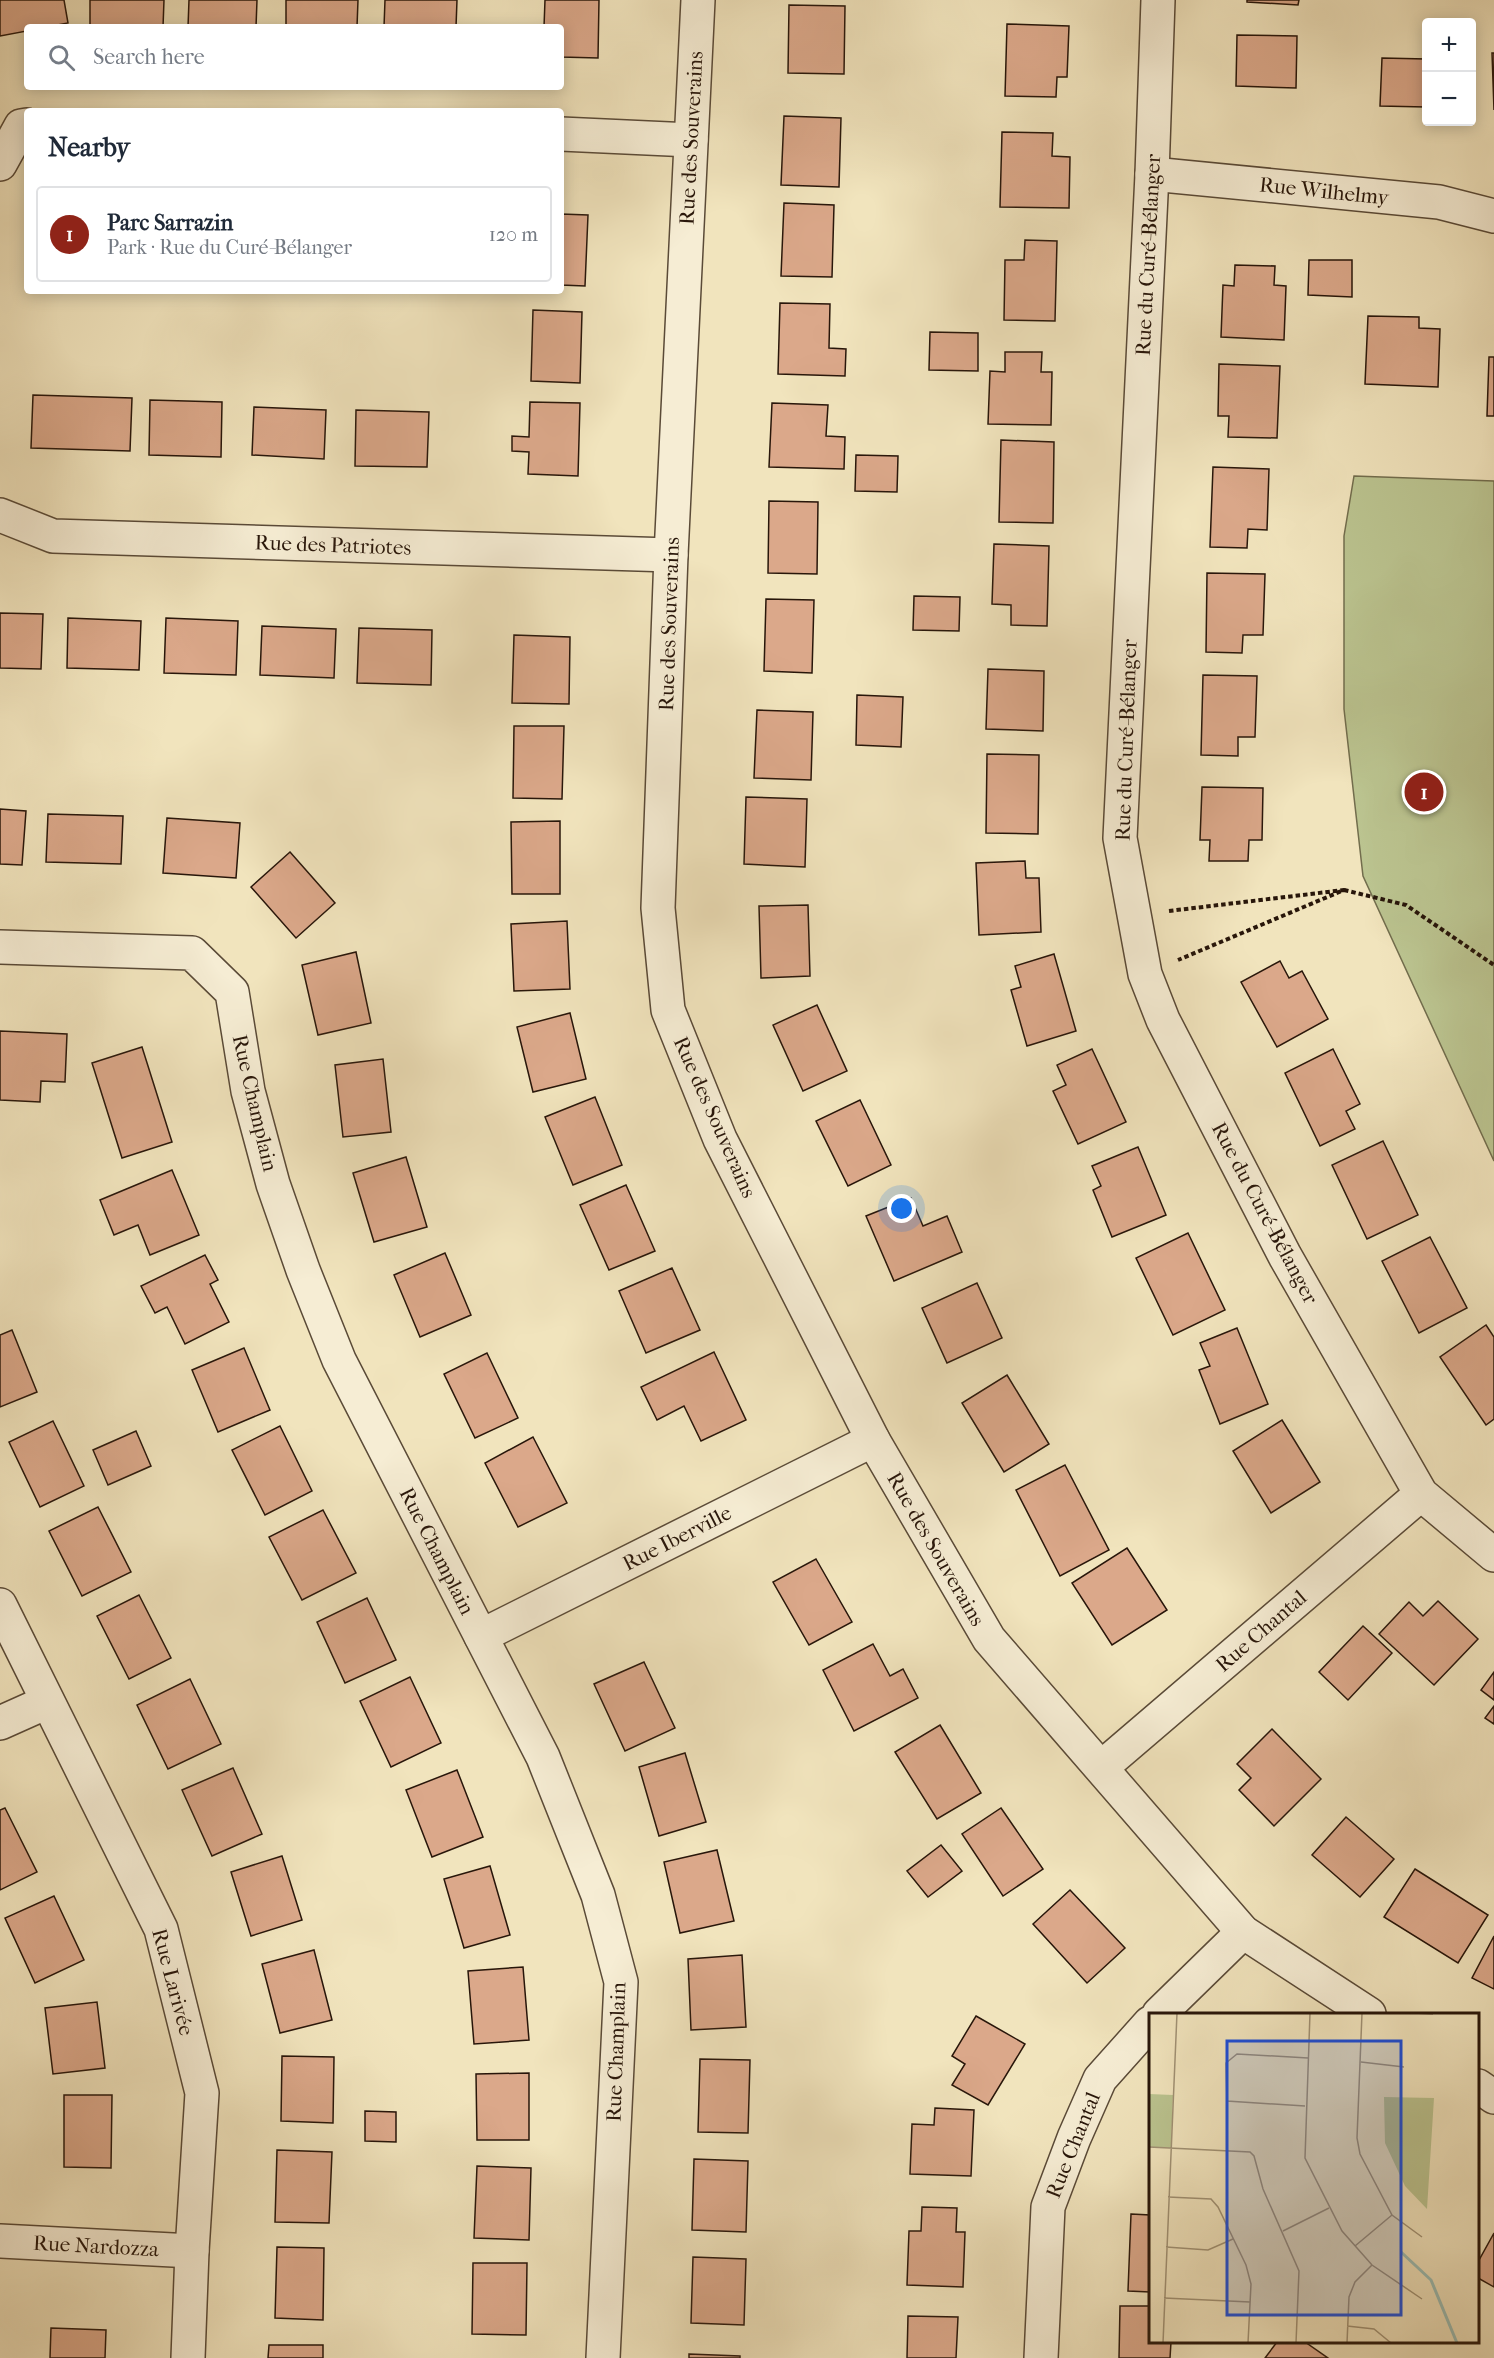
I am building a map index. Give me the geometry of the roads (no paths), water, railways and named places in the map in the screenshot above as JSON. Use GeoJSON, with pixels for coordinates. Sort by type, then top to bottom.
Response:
{"type":"FeatureCollection","features":[{"type":"Feature","properties":{"kind":"street","name":"Rue des Souverains"},"geometry":{"type":"LineString","coordinates":[[698,0],[671,555],[658,908],[668,1010],[720,1139],[873,1440],[989,1639],[1243,1932],[1367,2013]]}},
{"type":"Feature","properties":{"kind":"street","name":"Rue du Curé-Bélanger"},"geometry":{"type":"LineString","coordinates":[[1158,0],[1152,174],[1120,838],[1145,974],[1163,1020],[1286,1256],[1421,1494],[1494,1555]]}},
{"type":"Feature","properties":{"kind":"street"},"geometry":{"type":"LineString","coordinates":[[0,164],[21,126],[24,126]]}},
{"type":"Feature","properties":{"kind":"street"},"geometry":{"type":"LineString","coordinates":[[564,134],[691,140]]}},
{"type":"Feature","properties":{"kind":"street","name":"Rue Wilhelmy"},"geometry":{"type":"LineString","coordinates":[[1152,174],[1439,202],[1494,216]]}},
{"type":"Feature","properties":{"kind":"street","name":"Rue des Patriotes"},"geometry":{"type":"LineString","coordinates":[[0,515],[53,537],[671,555]]}},
{"type":"Feature","properties":{"kind":"street","name":"Rue Champlain"},"geometry":{"type":"LineString","coordinates":[[0,947],[192,953],[232,992],[248,1090],[273,1184],[303,1270],[339,1360],[548,1767],[598,1895],[621,1982],[603,2358]]}},
{"type":"Feature","properties":{"kind":"street","name":"Rue Iberville"},"geometry":{"type":"LineString","coordinates":[[481,1636],[873,1440]]}},
{"type":"Feature","properties":{"kind":"street","name":"Rue Chantal"},"geometry":{"type":"LineString","coordinates":[[1102,1767],[1421,1494]]}},
{"type":"Feature","properties":{"kind":"street","name":"Rue Larivée"},"geometry":{"type":"LineString","coordinates":[[0,1605],[161,1929],[202,2093],[188,2358]]}},
{"type":"Feature","properties":{"kind":"street"},"geometry":{"type":"LineString","coordinates":[[0,1723],[47,1702]]}},
{"type":"Feature","properties":{"kind":"street"},"geometry":{"type":"LineString","coordinates":[[1160,2013],[1243,1932]]}},
{"type":"Feature","properties":{"kind":"street","name":"Rue Chantal"},"geometry":{"type":"LineString","coordinates":[[1041,2358],[1048,2207],[1074,2138],[1100,2079],[1149,2024]]}},
{"type":"Feature","properties":{"kind":"street"},"geometry":{"type":"LineString","coordinates":[[1479,2087],[1494,2097]]}},
{"type":"Feature","properties":{"kind":"street","name":"Rue Nardozza"},"geometry":{"type":"LineString","coordinates":[[0,2241],[192,2251]]}},
{"type":"Feature","properties":{"kind":"place","name":"Parc Sarrazin"},"geometry":{"type":"Point","coordinates":[1424,792]}}]}
